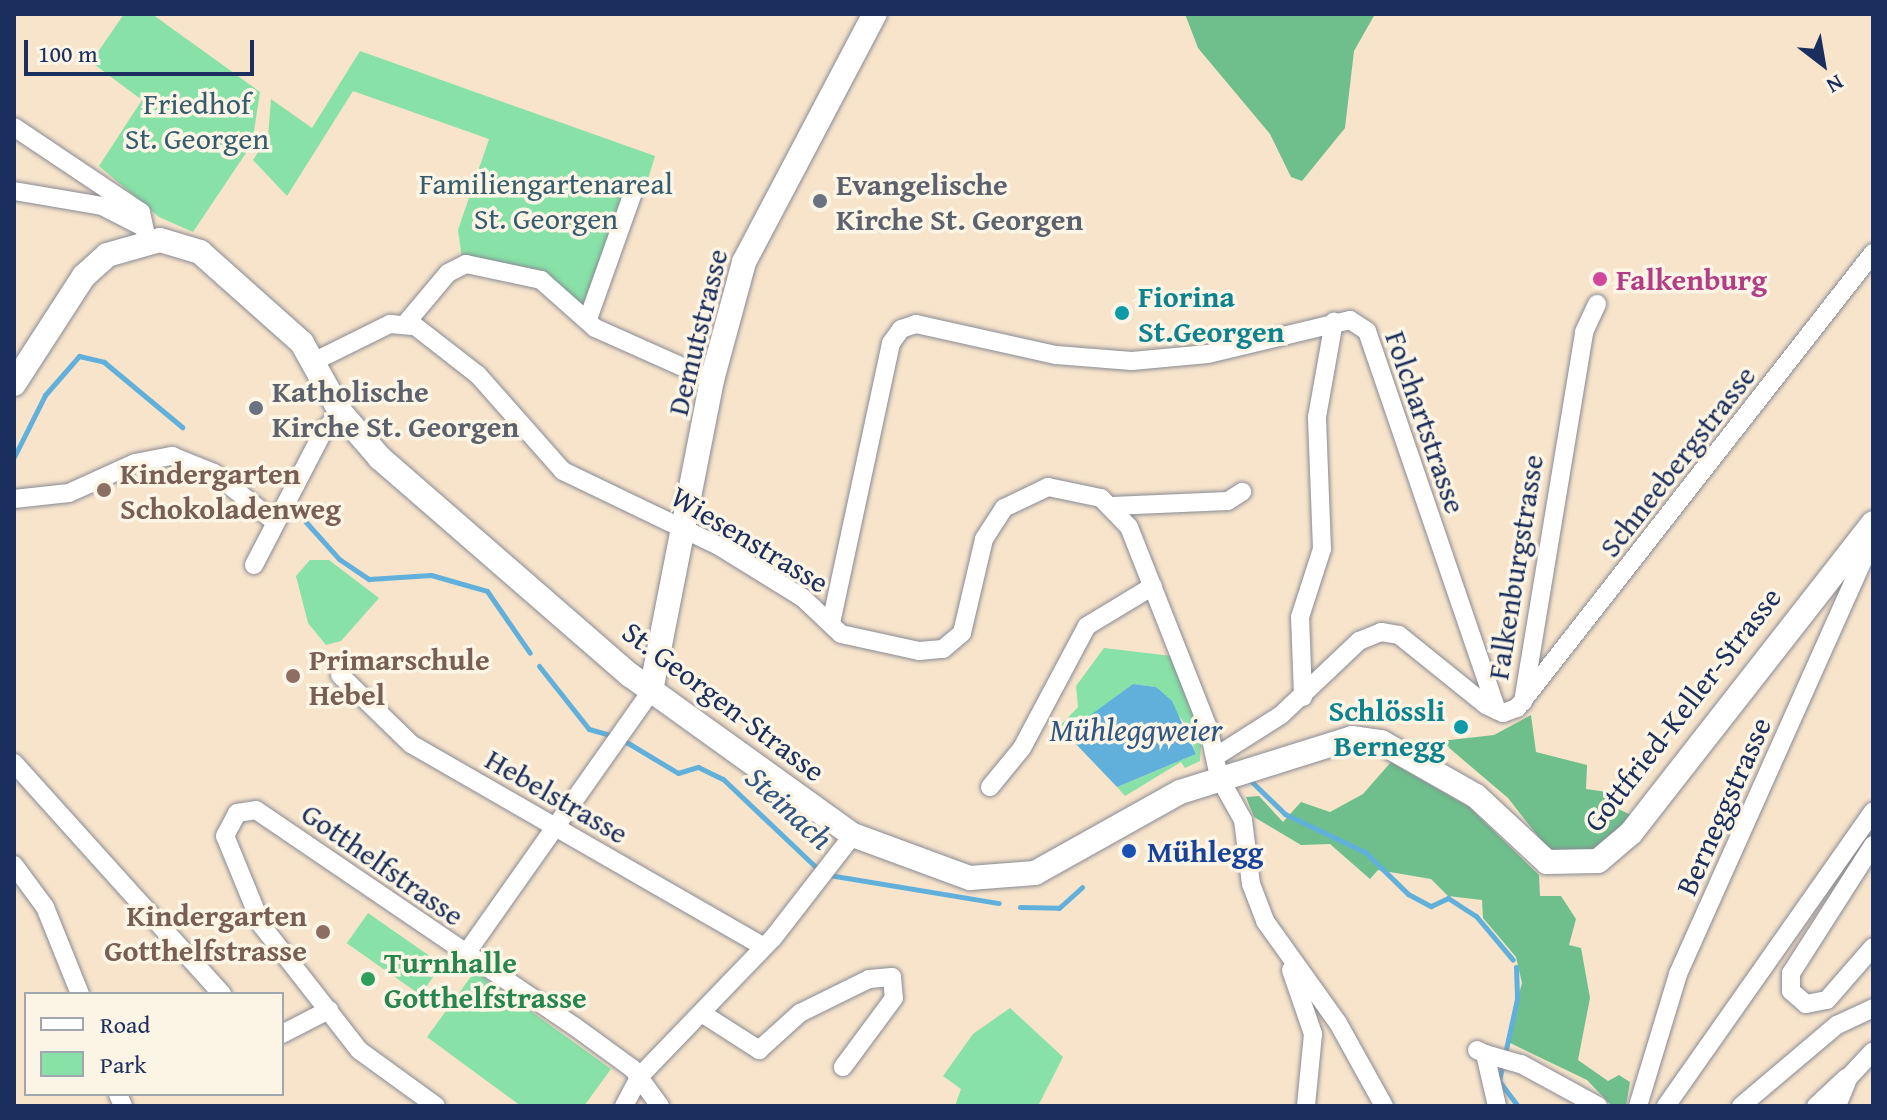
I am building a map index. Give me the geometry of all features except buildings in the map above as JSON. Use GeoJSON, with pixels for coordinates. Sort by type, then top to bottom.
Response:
{"type":"FeatureCollection","features":[{"type":"Feature","properties":{"kind":"street","name":"Demutstrasse"},"geometry":{"type":"LineString","coordinates":[[651,691],[686,529],[712,380],[754,237],[875,14]]}},
{"type":"Feature","properties":{"kind":"street"},"geometry":{"type":"LineString","coordinates":[[14,127],[141,212],[146,235]]}},
{"type":"Feature","properties":{"kind":"street"},"geometry":{"type":"LineString","coordinates":[[588,319],[634,190]]}},
{"type":"Feature","properties":{"kind":"street"},"geometry":{"type":"LineString","coordinates":[[14,191],[102,206],[146,235]]}},
{"type":"Feature","properties":{"kind":"street"},"geometry":{"type":"LineString","coordinates":[[14,384],[90,269],[146,235]]}},
{"type":"Feature","properties":{"kind":"street","name":"St. Georgen-Strasse"},"geometry":{"type":"LineString","coordinates":[[146,235],[189,247],[214,261],[315,361],[341,413],[386,463],[651,691],[853,835],[951,874],[1020,877],[1217,767]]}},
{"type":"Feature","properties":{"kind":"street","name":"Schneebergstrasse"},"geometry":{"type":"LineString","coordinates":[[1523,702],[1873,253]]}},
{"type":"Feature","properties":{"kind":"street"},"geometry":{"type":"LineString","coordinates":[[315,361],[406,323],[448,273],[466,264],[541,280],[606,335],[712,380]]}},
{"type":"Feature","properties":{"kind":"street","name":"Falkenburgstrasse"},"geometry":{"type":"LineString","coordinates":[[1217,767],[1303,697],[1359,641],[1391,632],[1497,710],[1511,712],[1523,702],[1584,332],[1597,304]]}},
{"type":"Feature","properties":{"kind":"street"},"geometry":{"type":"LineString","coordinates":[[831,623],[891,343],[901,329],[916,324],[1056,355],[1132,361],[1208,354],[1334,322],[1317,417],[1322,549],[1300,617],[1303,697]]}},
{"type":"Feature","properties":{"kind":"street","name":"Folchartstrasse"},"geometry":{"type":"LineString","coordinates":[[1334,322],[1357,322],[1367,331],[1497,710]]}},
{"type":"Feature","properties":{"kind":"street","name":"Wiesenstrasse"},"geometry":{"type":"LineString","coordinates":[[406,323],[478,375],[563,471],[686,529],[803,598],[850,638],[943,649],[966,626],[984,539],[1004,508],[1036,490],[1062,487],[1112,506]]}},
{"type":"Feature","properties":{"kind":"street"},"geometry":{"type":"LineString","coordinates":[[254,565],[274,521],[324,430],[341,413]]}},
{"type":"Feature","properties":{"kind":"street"},"geometry":{"type":"LineString","coordinates":[[14,499],[77,491],[135,463],[172,456],[214,473],[274,521]]}},
{"type":"Feature","properties":{"kind":"street"},"geometry":{"type":"LineString","coordinates":[[1112,506],[1228,501],[1242,492]]}},
{"type":"Feature","properties":{"kind":"street"},"geometry":{"type":"LineString","coordinates":[[1112,506],[1129,527],[1217,767],[1243,820],[1256,902],[1289,960],[1338,1023],[1384,1106]]}},
{"type":"Feature","properties":{"kind":"street","name":"Gottfried-Keller-Strasse"},"geometry":{"type":"LineString","coordinates":[[1217,767],[1366,738],[1476,796],[1547,862],[1598,861],[1631,833],[1866,530]]}},
{"type":"Feature","properties":{"kind":"street","name":"Berneggstrasse"},"geometry":{"type":"LineString","coordinates":[[1638,1106],[1678,974],[1867,551],[1866,530]]}},
{"type":"Feature","properties":{"kind":"street"},"geometry":{"type":"LineString","coordinates":[[990,787],[1022,748],[1087,626],[1153,586]]}},
{"type":"Feature","properties":{"kind":"street","name":"Hebelstrasse"},"geometry":{"type":"LineString","coordinates":[[340,675],[411,744],[762,946]]}},
{"type":"Feature","properties":{"kind":"street"},"geometry":{"type":"LineString","coordinates":[[465,955],[627,730],[651,691]]}},
{"type":"Feature","properties":{"kind":"street"},"geometry":{"type":"LineString","coordinates":[[14,763],[220,992]]}},
{"type":"Feature","properties":{"kind":"street","name":"Gotthelfstrasse"},"geometry":{"type":"LineString","coordinates":[[329,1010],[262,926],[235,868],[225,826],[251,809],[640,1076]]}},
{"type":"Feature","properties":{"kind":"street"},"geometry":{"type":"LineString","coordinates":[[1666,1106],[1873,812]]}},
{"type":"Feature","properties":{"kind":"street"},"geometry":{"type":"LineString","coordinates":[[624,1106],[640,1076],[703,1014],[823,875],[853,835]]}},
{"type":"Feature","properties":{"kind":"street"},"geometry":{"type":"LineString","coordinates":[[1873,845],[1791,973],[1791,991],[1806,1004],[1827,1000],[1873,947]]}},
{"type":"Feature","properties":{"kind":"street"},"geometry":{"type":"LineString","coordinates":[[14,865],[45,907],[79,992]]}},
{"type":"Feature","properties":{"kind":"street"},"geometry":{"type":"LineString","coordinates":[[1289,960],[1313,1034],[1306,1106]]}},
{"type":"Feature","properties":{"kind":"street"},"geometry":{"type":"LineString","coordinates":[[703,1014],[759,1050],[800,1013],[869,979],[892,977],[894,998],[843,1067]]}},
{"type":"Feature","properties":{"kind":"street"},"geometry":{"type":"LineString","coordinates":[[1741,1106],[1837,1025],[1873,1008]]}},
{"type":"Feature","properties":{"kind":"street"},"geometry":{"type":"LineString","coordinates":[[284,1033],[329,1010],[374,1063],[436,1106]]}},
{"type":"Feature","properties":{"kind":"street"},"geometry":{"type":"LineString","coordinates":[[1816,1106],[1873,1051]]}},
{"type":"Feature","properties":{"kind":"street"},"geometry":{"type":"LineString","coordinates":[[1497,1106],[1491,1055],[1598,1106]]}},
{"type":"Feature","properties":{"kind":"street"},"geometry":{"type":"LineString","coordinates":[[640,1076],[660,1106]]}},
{"type":"Feature","properties":{"kind":"street"},"geometry":{"type":"LineString","coordinates":[[1837,1106],[1849,1077]]}},
{"type":"Feature","properties":{"kind":"green space","name":"Friedhof St. Georgen"},"geometry":{"type":"Polygon","coordinates":[[[124,14],[152,14],[260,92],[252,144],[193,232],[159,217],[99,166],[142,100],[91,62],[124,14]]]}},
{"type":"Feature","properties":{"kind":"green space"},"geometry":{"type":"Polygon","coordinates":[[[1185,14],[1375,14],[1354,51],[1345,128],[1302,181],[1291,177],[1270,134],[1198,48],[1185,14]]]}},
{"type":"Feature","properties":{"kind":"green space","name":"Familiengartenareal St. Georgen"},"geometry":{"type":"Polygon","coordinates":[[[360,51],[655,156],[645,189],[629,184],[584,307],[549,279],[462,258],[458,230],[489,139],[353,91],[287,196],[253,160],[268,137],[271,99],[312,128],[360,51]]]}},
{"type":"Feature","properties":{"kind":"green space"},"geometry":{"type":"Polygon","coordinates":[[[310,560],[329,560],[379,598],[341,641],[326,645],[308,623],[296,576],[310,560]]]}},
{"type":"Feature","properties":{"kind":"green space"},"geometry":{"type":"Polygon","coordinates":[[[1104,648],[1172,656],[1202,731],[1200,761],[1185,768],[1181,762],[1125,796],[1117,787],[1196,754],[1186,725],[1156,687],[1133,684],[1078,726],[1084,733],[1074,742],[1059,727],[1078,707],[1076,686],[1104,648]]]}},
{"type":"Feature","properties":{"kind":"green space"},"geometry":{"type":"Polygon","coordinates":[[[1531,715],[1536,752],[1587,765],[1586,789],[1607,792],[1612,806],[1631,815],[1605,845],[1575,857],[1548,849],[1508,798],[1441,741],[1494,735],[1531,715]]]}},
{"type":"Feature","properties":{"kind":"green space"},"geometry":{"type":"Polygon","coordinates":[[[1391,762],[1469,807],[1539,875],[1540,896],[1561,896],[1576,919],[1569,945],[1581,948],[1590,998],[1578,1060],[1608,1081],[1619,1075],[1630,1082],[1626,1106],[1612,1106],[1587,1080],[1506,1041],[1522,983],[1516,957],[1483,918],[1482,900],[1448,896],[1431,879],[1378,870],[1370,879],[1330,844],[1301,845],[1254,817],[1246,797],[1259,796],[1283,822],[1301,802],[1330,812],[1363,794],[1391,762]]]}},
{"type":"Feature","properties":{"kind":"green space"},"geometry":{"type":"Polygon","coordinates":[[[368,913],[442,965],[421,995],[347,943],[368,913]]]}},
{"type":"Feature","properties":{"kind":"green space"},"geometry":{"type":"Polygon","coordinates":[[[475,971],[611,1069],[584,1106],[521,1106],[427,1037],[475,971]]]}},
{"type":"Feature","properties":{"kind":"green space"},"geometry":{"type":"Polygon","coordinates":[[[1010,1008],[1063,1057],[1038,1106],[955,1106],[961,1089],[943,1076],[973,1034],[1010,1008]]]}},
{"type":"Feature","properties":{"kind":"water","name":"Mühleggweier"},"geometry":{"type":"Polygon","coordinates":[[[1133,684],[1156,687],[1172,701],[1196,754],[1117,787],[1074,742],[1084,733],[1077,725],[1133,684]]]}},
{"type":"Feature","properties":{"kind":"waterway","name":"Steinach"},"geometry":{"type":"LineString","coordinates":[[14,457],[45,395],[79,356],[104,362],[182,427]]}},
{"type":"Feature","properties":{"kind":"waterway","name":"Steinach"},"geometry":{"type":"LineString","coordinates":[[296,511],[339,559],[369,579],[431,575],[487,591],[530,653]]}},
{"type":"Feature","properties":{"kind":"waterway","name":"Steinach"},"geometry":{"type":"LineString","coordinates":[[539,666],[589,729],[614,736]]}},
{"type":"Feature","properties":{"kind":"waterway","name":"Steinach"},"geometry":{"type":"LineString","coordinates":[[623,740],[678,773],[698,767],[723,779],[820,871]]}},
{"type":"Feature","properties":{"kind":"waterway","name":"Steinach"},"geometry":{"type":"LineString","coordinates":[[1252,782],[1285,814],[1365,852],[1408,894],[1431,906],[1448,898],[1476,916],[1513,960]]}},
{"type":"Feature","properties":{"kind":"waterway","name":"Steinach"},"geometry":{"type":"LineString","coordinates":[[829,875],[999,903]]}},
{"type":"Feature","properties":{"kind":"waterway","name":"Steinach"},"geometry":{"type":"LineString","coordinates":[[1020,907],[1059,908],[1082,887]]}},
{"type":"Feature","properties":{"kind":"waterway","name":"Steinach"},"geometry":{"type":"LineString","coordinates":[[1516,967],[1517,999],[1499,1081],[1518,1106]]}},
{"type":"Feature","properties":{"kind":"place","name":"Evangelische Kirche St. Georgen"},"geometry":{"type":"Point","coordinates":[820,201]}},
{"type":"Feature","properties":{"kind":"place","name":"Falkenburg"},"geometry":{"type":"Point","coordinates":[1600,279]}},
{"type":"Feature","properties":{"kind":"place","name":"Fiorina St.Georgen"},"geometry":{"type":"Point","coordinates":[1122,313]}},
{"type":"Feature","properties":{"kind":"place","name":"Katholische Kirche St. Georgen"},"geometry":{"type":"Point","coordinates":[256,408]}},
{"type":"Feature","properties":{"kind":"place","name":"Kindergarten Schokoladenweg"},"geometry":{"type":"Point","coordinates":[104,490]}},
{"type":"Feature","properties":{"kind":"place","name":"Primarschule Hebel"},"geometry":{"type":"Point","coordinates":[293,676]}},
{"type":"Feature","properties":{"kind":"place","name":"Schlössli Bernegg"},"geometry":{"type":"Point","coordinates":[1461,727]}},
{"type":"Feature","properties":{"kind":"place","name":"Mühlegg"},"geometry":{"type":"Point","coordinates":[1129,851]}},
{"type":"Feature","properties":{"kind":"place","name":"Kindergarten Gotthelfstrasse"},"geometry":{"type":"Point","coordinates":[323,932]}},
{"type":"Feature","properties":{"kind":"place","name":"Turnhalle Gotthelfstrasse"},"geometry":{"type":"Point","coordinates":[368,979]}}]}
